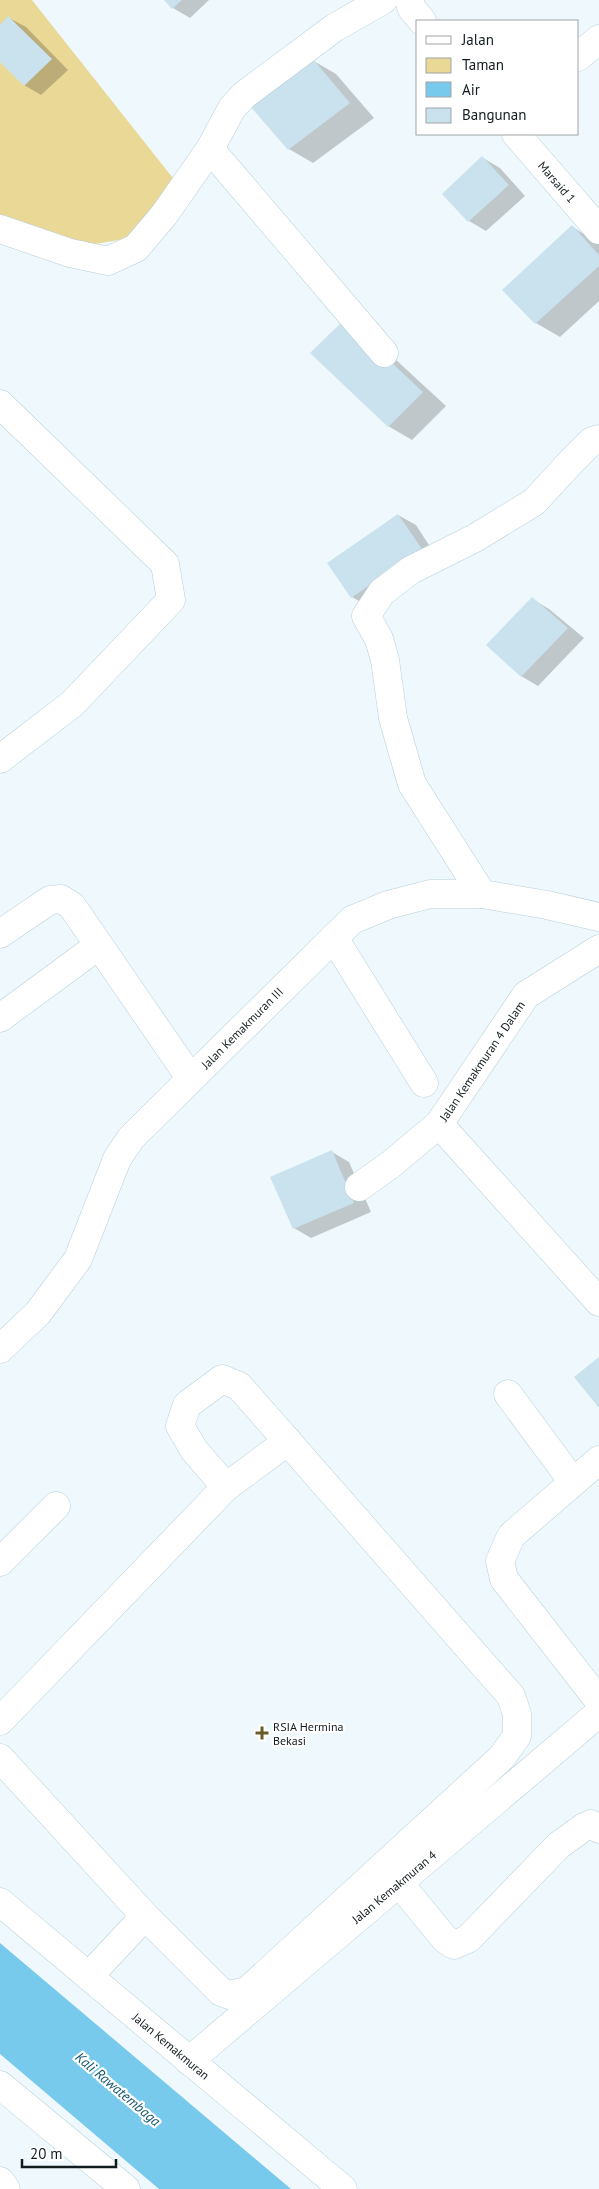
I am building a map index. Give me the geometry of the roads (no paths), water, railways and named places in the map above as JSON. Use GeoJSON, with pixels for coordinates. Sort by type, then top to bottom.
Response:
{"type":"FeatureCollection","features":[{"type":"Feature","properties":{"kind":"street"},"geometry":{"type":"LineString","coordinates":[[7,231],[70,253],[108,261],[136,248],[164,215],[210,149],[232,108],[244,95],[334,28],[384,0]]}},
{"type":"Feature","properties":{"kind":"street"},"geometry":{"type":"LineString","coordinates":[[409,0],[412,9],[421,20]]}},
{"type":"Feature","properties":{"kind":"street"},"geometry":{"type":"LineString","coordinates":[[579,55],[599,39]]}},
{"type":"Feature","properties":{"kind":"street","name":"Marsaid 1"},"geometry":{"type":"LineString","coordinates":[[517,135],[599,230]]}},
{"type":"Feature","properties":{"kind":"street"},"geometry":{"type":"LineString","coordinates":[[210,149],[384,353]]}},
{"type":"Feature","properties":{"kind":"street"},"geometry":{"type":"LineString","coordinates":[[0,404],[166,564],[171,600],[72,704],[0,759]]}},
{"type":"Feature","properties":{"kind":"street"},"geometry":{"type":"LineString","coordinates":[[482,894],[412,784],[393,718],[385,660],[379,640],[366,616],[382,592],[411,570],[475,538],[534,502],[592,441],[599,439]]}},
{"type":"Feature","properties":{"kind":"street","name":"Jalan Kemakmuran III"},"geometry":{"type":"LineString","coordinates":[[0,1349],[38,1313],[78,1259],[117,1159],[131,1138],[352,920],[388,905],[430,894],[482,894],[547,905],[599,917]]}},
{"type":"Feature","properties":{"kind":"street"},"geometry":{"type":"LineString","coordinates":[[0,934],[50,900],[61,899],[72,906],[191,1079]]}},
{"type":"Feature","properties":{"kind":"street"},"geometry":{"type":"LineString","coordinates":[[334,938],[424,1083]]}},
{"type":"Feature","properties":{"kind":"street"},"geometry":{"type":"LineString","coordinates":[[0,1018],[98,946]]}},
{"type":"Feature","properties":{"kind":"street","name":"Jalan Kemakmuran 4 Dalam"},"geometry":{"type":"LineString","coordinates":[[599,949],[526,995],[439,1124],[599,1302]]}},
{"type":"Feature","properties":{"kind":"street"},"geometry":{"type":"LineString","coordinates":[[359,1186],[390,1165],[439,1124]]}},
{"type":"Feature","properties":{"kind":"street"},"geometry":{"type":"LineString","coordinates":[[0,1758],[145,1916],[221,1992],[229,1995],[248,1991],[502,1757],[517,1736],[517,1714],[511,1696],[239,1386],[222,1380],[187,1405],[180,1426],[194,1450],[226,1487]]}},
{"type":"Feature","properties":{"kind":"street"},"geometry":{"type":"LineString","coordinates":[[508,1394],[573,1482]]}},
{"type":"Feature","properties":{"kind":"street"},"geometry":{"type":"LineString","coordinates":[[0,1721],[226,1487],[288,1441]]}},
{"type":"Feature","properties":{"kind":"street"},"geometry":{"type":"LineString","coordinates":[[599,1460],[511,1536],[500,1561],[504,1579],[599,1701]]}},
{"type":"Feature","properties":{"kind":"street"},"geometry":{"type":"LineString","coordinates":[[0,1562],[56,1506]]}},
{"type":"Feature","properties":{"kind":"street","name":"Jalan Kemakmuran 4"},"geometry":{"type":"LineString","coordinates":[[189,2061],[599,1713]]}},
{"type":"Feature","properties":{"kind":"street"},"geometry":{"type":"LineString","coordinates":[[399,1883],[444,1939],[454,1945],[468,1939],[559,1845],[591,1824],[599,1829]]}},
{"type":"Feature","properties":{"kind":"street","name":"Jalan Kemakmuran"},"geometry":{"type":"LineString","coordinates":[[0,1902],[343,2189]]}},
{"type":"Feature","properties":{"kind":"street"},"geometry":{"type":"LineString","coordinates":[[89,1976],[145,1916]]}},
{"type":"Feature","properties":{"kind":"street"},"geometry":{"type":"LineString","coordinates":[[0,2085],[126,2189]]}},
{"type":"Feature","properties":{"kind":"street"},"geometry":{"type":"LineString","coordinates":[[0,2181],[6,2189]]}},
{"type":"Feature","properties":{"kind":"water","name":"Kali Rawatembaga"},"geometry":{"type":"Polygon","coordinates":[[[0,1943],[291,2189],[159,2189],[0,2054],[0,1943]]]}},
{"type":"Feature","properties":{"kind":"place","name":"RSIA Hermina Bekasi"},"geometry":{"type":"Point","coordinates":[262,1733]}}]}
